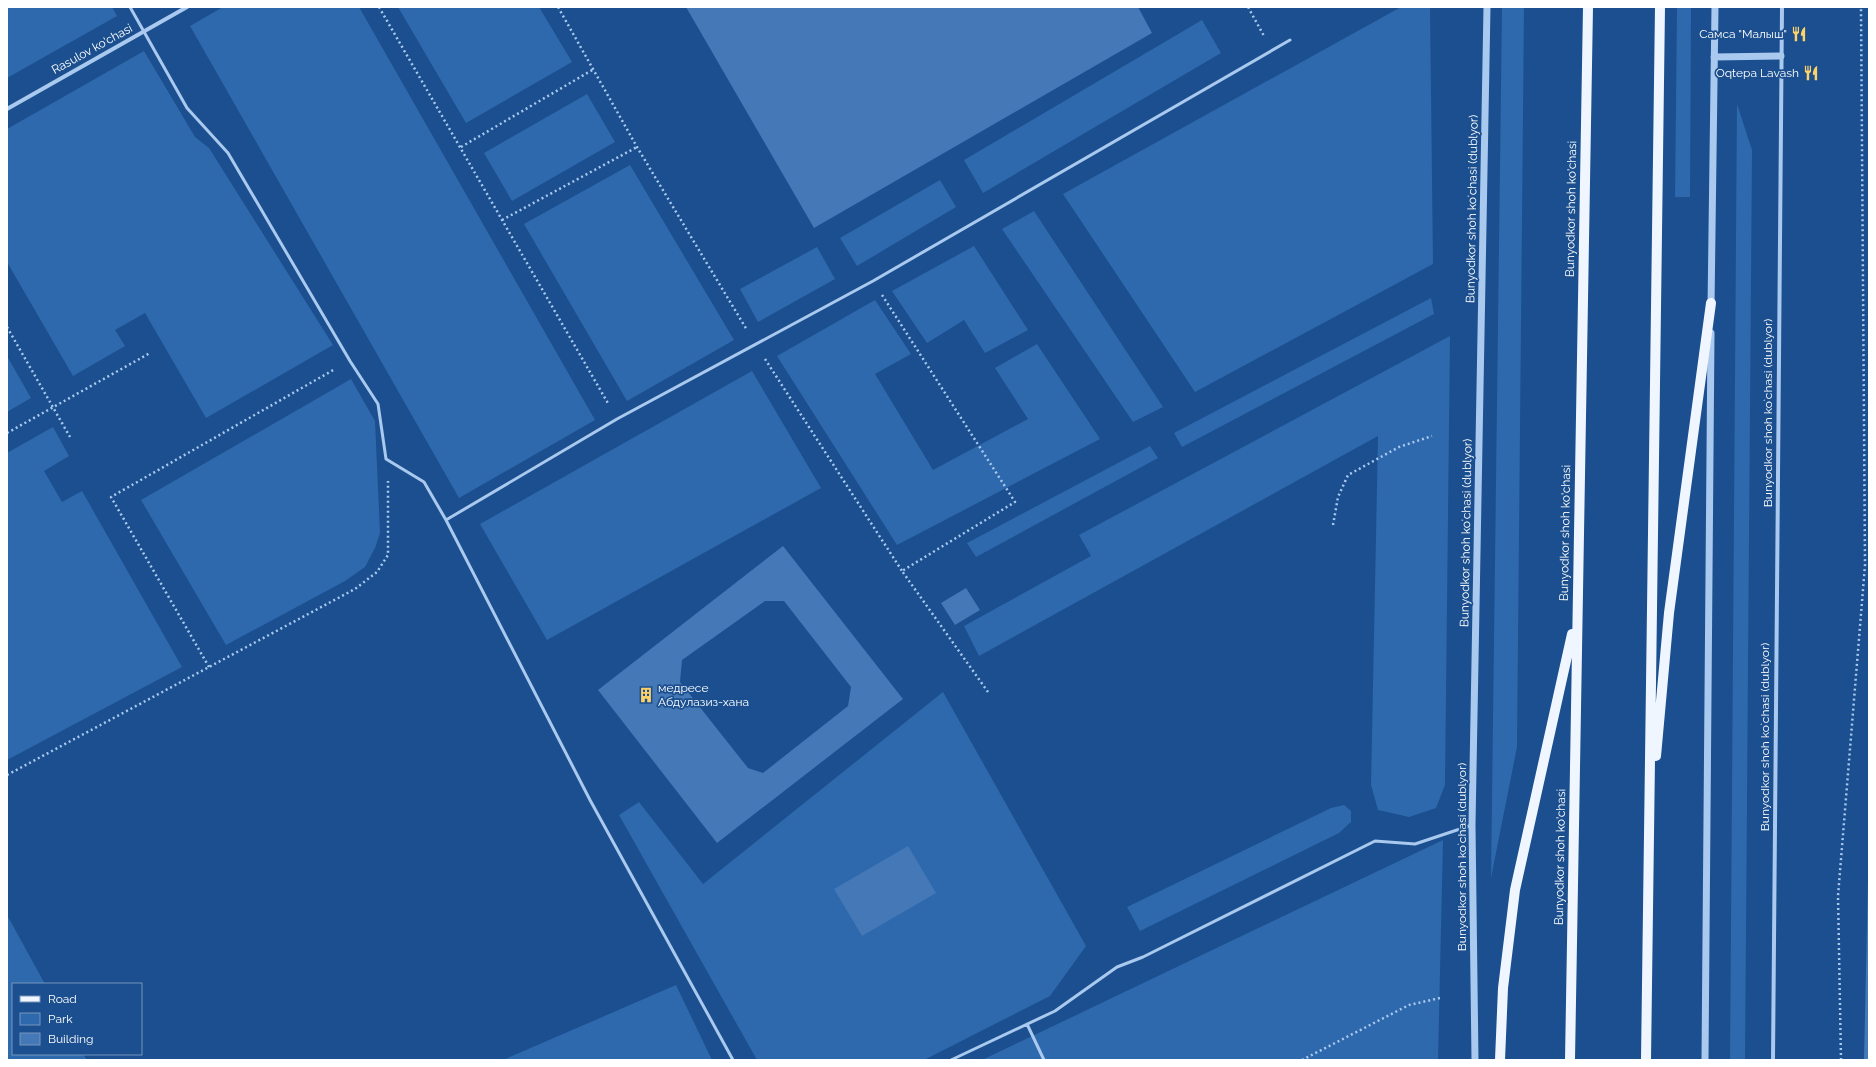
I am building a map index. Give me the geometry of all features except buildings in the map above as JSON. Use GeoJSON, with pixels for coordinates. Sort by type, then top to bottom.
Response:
{"type":"FeatureCollection","features":[{"type":"Feature","properties":{"kind":"main road","name":"Bunyodkor shoh ko'chasi"},"geometry":{"type":"LineString","coordinates":[[1570,1060],[1588,7]]}},
{"type":"Feature","properties":{"kind":"main road"},"geometry":{"type":"LineString","coordinates":[[1646,1060],[1660,7]]}},
{"type":"Feature","properties":{"kind":"main road"},"geometry":{"type":"LineString","coordinates":[[1649,832],[1669,613],[1711,303]]}},
{"type":"Feature","properties":{"kind":"main road"},"geometry":{"type":"LineString","coordinates":[[1500,1060],[1503,988],[1515,890],[1577,612]]}},
{"type":"Feature","properties":{"kind":"street","name":"Rasulov ko'chasi"},"geometry":{"type":"LineString","coordinates":[[7,108],[187,7]]}},
{"type":"Feature","properties":{"kind":"street","name":"Bunyodkor shoh koʻchasi (dublyor)"},"geometry":{"type":"LineString","coordinates":[[1475,1060],[1472,825],[1487,7]]}},
{"type":"Feature","properties":{"kind":"street"},"geometry":{"type":"LineString","coordinates":[[1705,1060],[1715,7]]}},
{"type":"Feature","properties":{"kind":"street","name":"Bunyodkor shoh koʻchasi (dublyor)"},"geometry":{"type":"LineString","coordinates":[[1773,1060],[1782,7]]}},
{"type":"Feature","properties":{"kind":"street"},"geometry":{"type":"LineString","coordinates":[[1714,57],[1782,56]]}},
{"type":"Feature","properties":{"kind":"lane"},"geometry":{"type":"LineString","coordinates":[[130,7],[187,108],[228,153],[350,361],[378,404],[386,458],[424,482],[446,520],[590,800],[733,1060]]}},
{"type":"Feature","properties":{"kind":"lane"},"geometry":{"type":"LineString","coordinates":[[446,520],[617,419],[873,281],[1290,40]]}},
{"type":"Feature","properties":{"kind":"lane"},"geometry":{"type":"LineString","coordinates":[[951,1060],[1055,1011],[1117,968],[1143,957],[1375,841],[1415,844],[1472,825]]}},
{"type":"Feature","properties":{"kind":"lane"},"geometry":{"type":"LineString","coordinates":[[1027,1024],[1044,1060]]}},
{"type":"Feature","properties":{"kind":"path"},"geometry":{"type":"LineString","coordinates":[[379,7],[617,419]]}},
{"type":"Feature","properties":{"kind":"path"},"geometry":{"type":"LineString","coordinates":[[558,7],[637,147],[755,344],[902,571],[988,692]]}},
{"type":"Feature","properties":{"kind":"path"},"geometry":{"type":"LineString","coordinates":[[1248,7],[1272,50]]}},
{"type":"Feature","properties":{"kind":"path"},"geometry":{"type":"LineString","coordinates":[[1841,1060],[1838,896],[1865,565],[1861,7]]}},
{"type":"Feature","properties":{"kind":"path"},"geometry":{"type":"LineString","coordinates":[[461,147],[594,69]]}},
{"type":"Feature","properties":{"kind":"path"},"geometry":{"type":"LineString","coordinates":[[502,220],[637,147]]}},
{"type":"Feature","properties":{"kind":"path"},"geometry":{"type":"LineString","coordinates":[[873,281],[1015,502],[902,571]]}},
{"type":"Feature","properties":{"kind":"path"},"geometry":{"type":"LineString","coordinates":[[7,327],[70,437]]}},
{"type":"Feature","properties":{"kind":"path"},"geometry":{"type":"LineString","coordinates":[[7,434],[150,353]]}},
{"type":"Feature","properties":{"kind":"path"},"geometry":{"type":"LineString","coordinates":[[209,667],[111,497],[350,361]]}},
{"type":"Feature","properties":{"kind":"path"},"geometry":{"type":"LineString","coordinates":[[1333,525],[1338,496],[1348,475],[1399,446],[1432,436]]}},
{"type":"Feature","properties":{"kind":"path"},"geometry":{"type":"LineString","coordinates":[[7,775],[354,589],[377,572],[388,555],[390,492],[386,458]]}},
{"type":"Feature","properties":{"kind":"path"},"geometry":{"type":"LineString","coordinates":[[1302,1060],[1409,1005],[1440,998]]}},
{"type":"Feature","properties":{"kind":"green space"},"geometry":{"type":"Polygon","coordinates":[[[7,7],[112,7],[117,16],[7,78],[7,7]]]}},
{"type":"Feature","properties":{"kind":"green space"},"geometry":{"type":"Polygon","coordinates":[[[223,7],[359,7],[595,420],[459,498],[190,26],[223,7]]]}},
{"type":"Feature","properties":{"kind":"green space"},"geometry":{"type":"Polygon","coordinates":[[[398,7],[539,7],[572,62],[466,123],[398,7]]]}},
{"type":"Feature","properties":{"kind":"green space"},"geometry":{"type":"Polygon","coordinates":[[[1401,7],[1430,7],[1433,264],[1195,392],[1063,194],[1401,7]]]}},
{"type":"Feature","properties":{"kind":"green space"},"geometry":{"type":"Polygon","coordinates":[[[1502,7],[1524,7],[1517,747],[1491,878],[1502,7]]]}},
{"type":"Feature","properties":{"kind":"green space"},"geometry":{"type":"Polygon","coordinates":[[[1677,7],[1691,7],[1690,197],[1675,197],[1677,7]]]}},
{"type":"Feature","properties":{"kind":"green space"},"geometry":{"type":"Polygon","coordinates":[[[1202,20],[1221,53],[983,193],[964,160],[1202,20]]]}},
{"type":"Feature","properties":{"kind":"green space"},"geometry":{"type":"Polygon","coordinates":[[[144,51],[195,137],[209,148],[333,345],[206,418],[145,313],[115,330],[125,346],[73,376],[7,262],[7,129],[144,51]]]}},
{"type":"Feature","properties":{"kind":"green space"},"geometry":{"type":"Polygon","coordinates":[[[587,94],[615,142],[512,201],[484,153],[587,94]]]}},
{"type":"Feature","properties":{"kind":"green space"},"geometry":{"type":"Polygon","coordinates":[[[1737,104],[1752,150],[1745,1060],[1730,1060],[1737,104]]]}},
{"type":"Feature","properties":{"kind":"green space"},"geometry":{"type":"Polygon","coordinates":[[[630,165],[734,340],[627,401],[524,224],[630,165]]]}},
{"type":"Feature","properties":{"kind":"green space"},"geometry":{"type":"Polygon","coordinates":[[[940,180],[956,207],[857,266],[840,238],[940,180]]]}},
{"type":"Feature","properties":{"kind":"green space"},"geometry":{"type":"Polygon","coordinates":[[[1034,211],[1163,407],[1133,422],[1002,229],[1034,211]]]}},
{"type":"Feature","properties":{"kind":"green space"},"geometry":{"type":"Polygon","coordinates":[[[974,246],[1028,330],[985,353],[964,320],[927,343],[892,291],[974,246]]]}},
{"type":"Feature","properties":{"kind":"green space"},"geometry":{"type":"Polygon","coordinates":[[[817,247],[835,279],[758,322],[740,289],[817,247]]]}},
{"type":"Feature","properties":{"kind":"green space"},"geometry":{"type":"Polygon","coordinates":[[[1431,298],[1434,314],[1182,447],[1174,433],[1431,298]]]}},
{"type":"Feature","properties":{"kind":"green space"},"geometry":{"type":"Polygon","coordinates":[[[875,300],[911,354],[875,374],[933,470],[1028,419],[995,368],[1037,344],[1100,439],[897,545],[777,356],[875,300]]]}},
{"type":"Feature","properties":{"kind":"green space"},"geometry":{"type":"Polygon","coordinates":[[[1450,336],[1445,785],[1436,808],[1409,817],[1378,810],[1371,785],[1378,436],[979,656],[964,626],[1091,556],[1079,535],[1450,336]]]}},
{"type":"Feature","properties":{"kind":"green space"},"geometry":{"type":"Polygon","coordinates":[[[7,356],[31,398],[7,412],[7,356]]]}},
{"type":"Feature","properties":{"kind":"green space"},"geometry":{"type":"Polygon","coordinates":[[[752,371],[821,488],[547,640],[480,524],[752,371]]]}},
{"type":"Feature","properties":{"kind":"green space"},"geometry":{"type":"Polygon","coordinates":[[[351,379],[375,421],[380,533],[375,548],[365,567],[345,581],[226,645],[141,500],[351,379]]]}},
{"type":"Feature","properties":{"kind":"green space"},"geometry":{"type":"Polygon","coordinates":[[[53,427],[69,456],[44,471],[62,502],[82,491],[182,667],[7,760],[7,453],[53,427]]]}},
{"type":"Feature","properties":{"kind":"green space"},"geometry":{"type":"Polygon","coordinates":[[[1150,446],[1158,458],[976,557],[967,543],[1150,446]]]}},
{"type":"Feature","properties":{"kind":"green space"},"geometry":{"type":"Polygon","coordinates":[[[943,692],[1086,946],[1050,996],[924,1060],[757,1060],[619,815],[639,802],[703,884],[943,692]]]}},
{"type":"Feature","properties":{"kind":"green space"},"geometry":{"type":"Polygon","coordinates":[[[1344,805],[1351,811],[1351,822],[1339,833],[1140,931],[1127,907],[1331,808],[1344,805]]]}},
{"type":"Feature","properties":{"kind":"green space"},"geometry":{"type":"Polygon","coordinates":[[[1443,840],[1438,1060],[982,1060],[1443,840]]]}},
{"type":"Feature","properties":{"kind":"green space"},"geometry":{"type":"Polygon","coordinates":[[[7,915],[44,983],[12,983],[12,1055],[84,1055],[87,1060],[7,1060],[7,915]]]}},
{"type":"Feature","properties":{"kind":"green space"},"geometry":{"type":"Polygon","coordinates":[[[676,985],[712,1060],[503,1060],[676,985]]]}},
{"type":"Feature","properties":{"kind":"place","name":"Самса \"Малыш\""},"geometry":{"type":"Point","coordinates":[1799,34]}},
{"type":"Feature","properties":{"kind":"place","name":"Oqtepa Lavash"},"geometry":{"type":"Point","coordinates":[1811,73]}},
{"type":"Feature","properties":{"kind":"place","name":"медресе Абдулазиз-хана"},"geometry":{"type":"Point","coordinates":[646,695]}}]}
